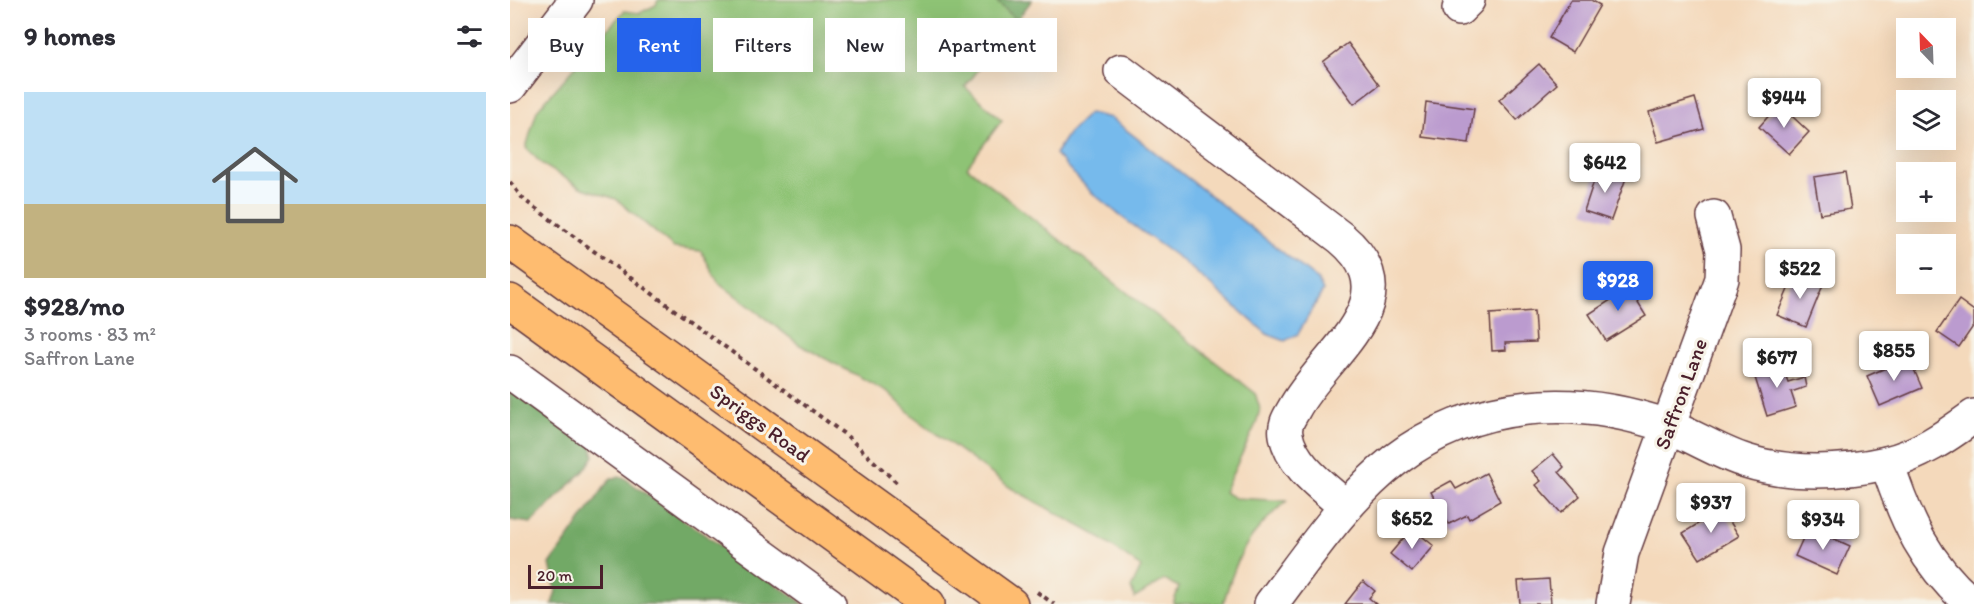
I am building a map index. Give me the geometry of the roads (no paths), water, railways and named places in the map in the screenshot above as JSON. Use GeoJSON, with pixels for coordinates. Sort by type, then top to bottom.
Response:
{"type":"FeatureCollection","features":[{"type":"Feature","properties":{"kind":"main road","name":"Spriggs Road"},"geometry":{"type":"LineString","coordinates":[[510,242],[1023,597]]}},
{"type":"Feature","properties":{"kind":"main road"},"geometry":{"type":"LineString","coordinates":[[510,301],[928,604]]}},
{"type":"Feature","properties":{"kind":"street"},"geometry":{"type":"LineString","coordinates":[[510,86],[576,0]]}},
{"type":"Feature","properties":{"kind":"street"},"geometry":{"type":"LineString","coordinates":[[1121,71],[1341,238],[1355,250],[1366,265],[1371,286],[1356,328],[1306,389],[1286,423],[1288,443],[1299,462],[1317,482],[1346,507]]}},
{"type":"Feature","properties":{"kind":"street","name":"Saffron Lane"},"geometry":{"type":"LineString","coordinates":[[1613,604],[1622,554],[1722,279],[1723,250],[1714,217]]}},
{"type":"Feature","properties":{"kind":"street"},"geometry":{"type":"LineString","coordinates":[[510,372],[829,604]]}},
{"type":"Feature","properties":{"kind":"street"},"geometry":{"type":"LineString","coordinates":[[1271,604],[1346,507],[1366,485],[1396,459],[1436,434],[1464,421],[1509,409],[1539,405],[1580,406],[1625,413],[1669,427],[1746,461],[1785,469],[1825,471],[1887,463],[1947,436],[1974,416]]}},
{"type":"Feature","properties":{"kind":"street"},"geometry":{"type":"LineString","coordinates":[[1887,463],[1902,509],[1925,553],[1952,587],[1972,604]]}},
{"type":"Feature","properties":{"kind":"water"},"geometry":{"type":"Polygon","coordinates":[[[1089,113],[1111,118],[1318,280],[1323,291],[1298,334],[1285,341],[1267,334],[1183,261],[1090,191],[1055,154],[1068,134],[1089,113]]]}}]}
